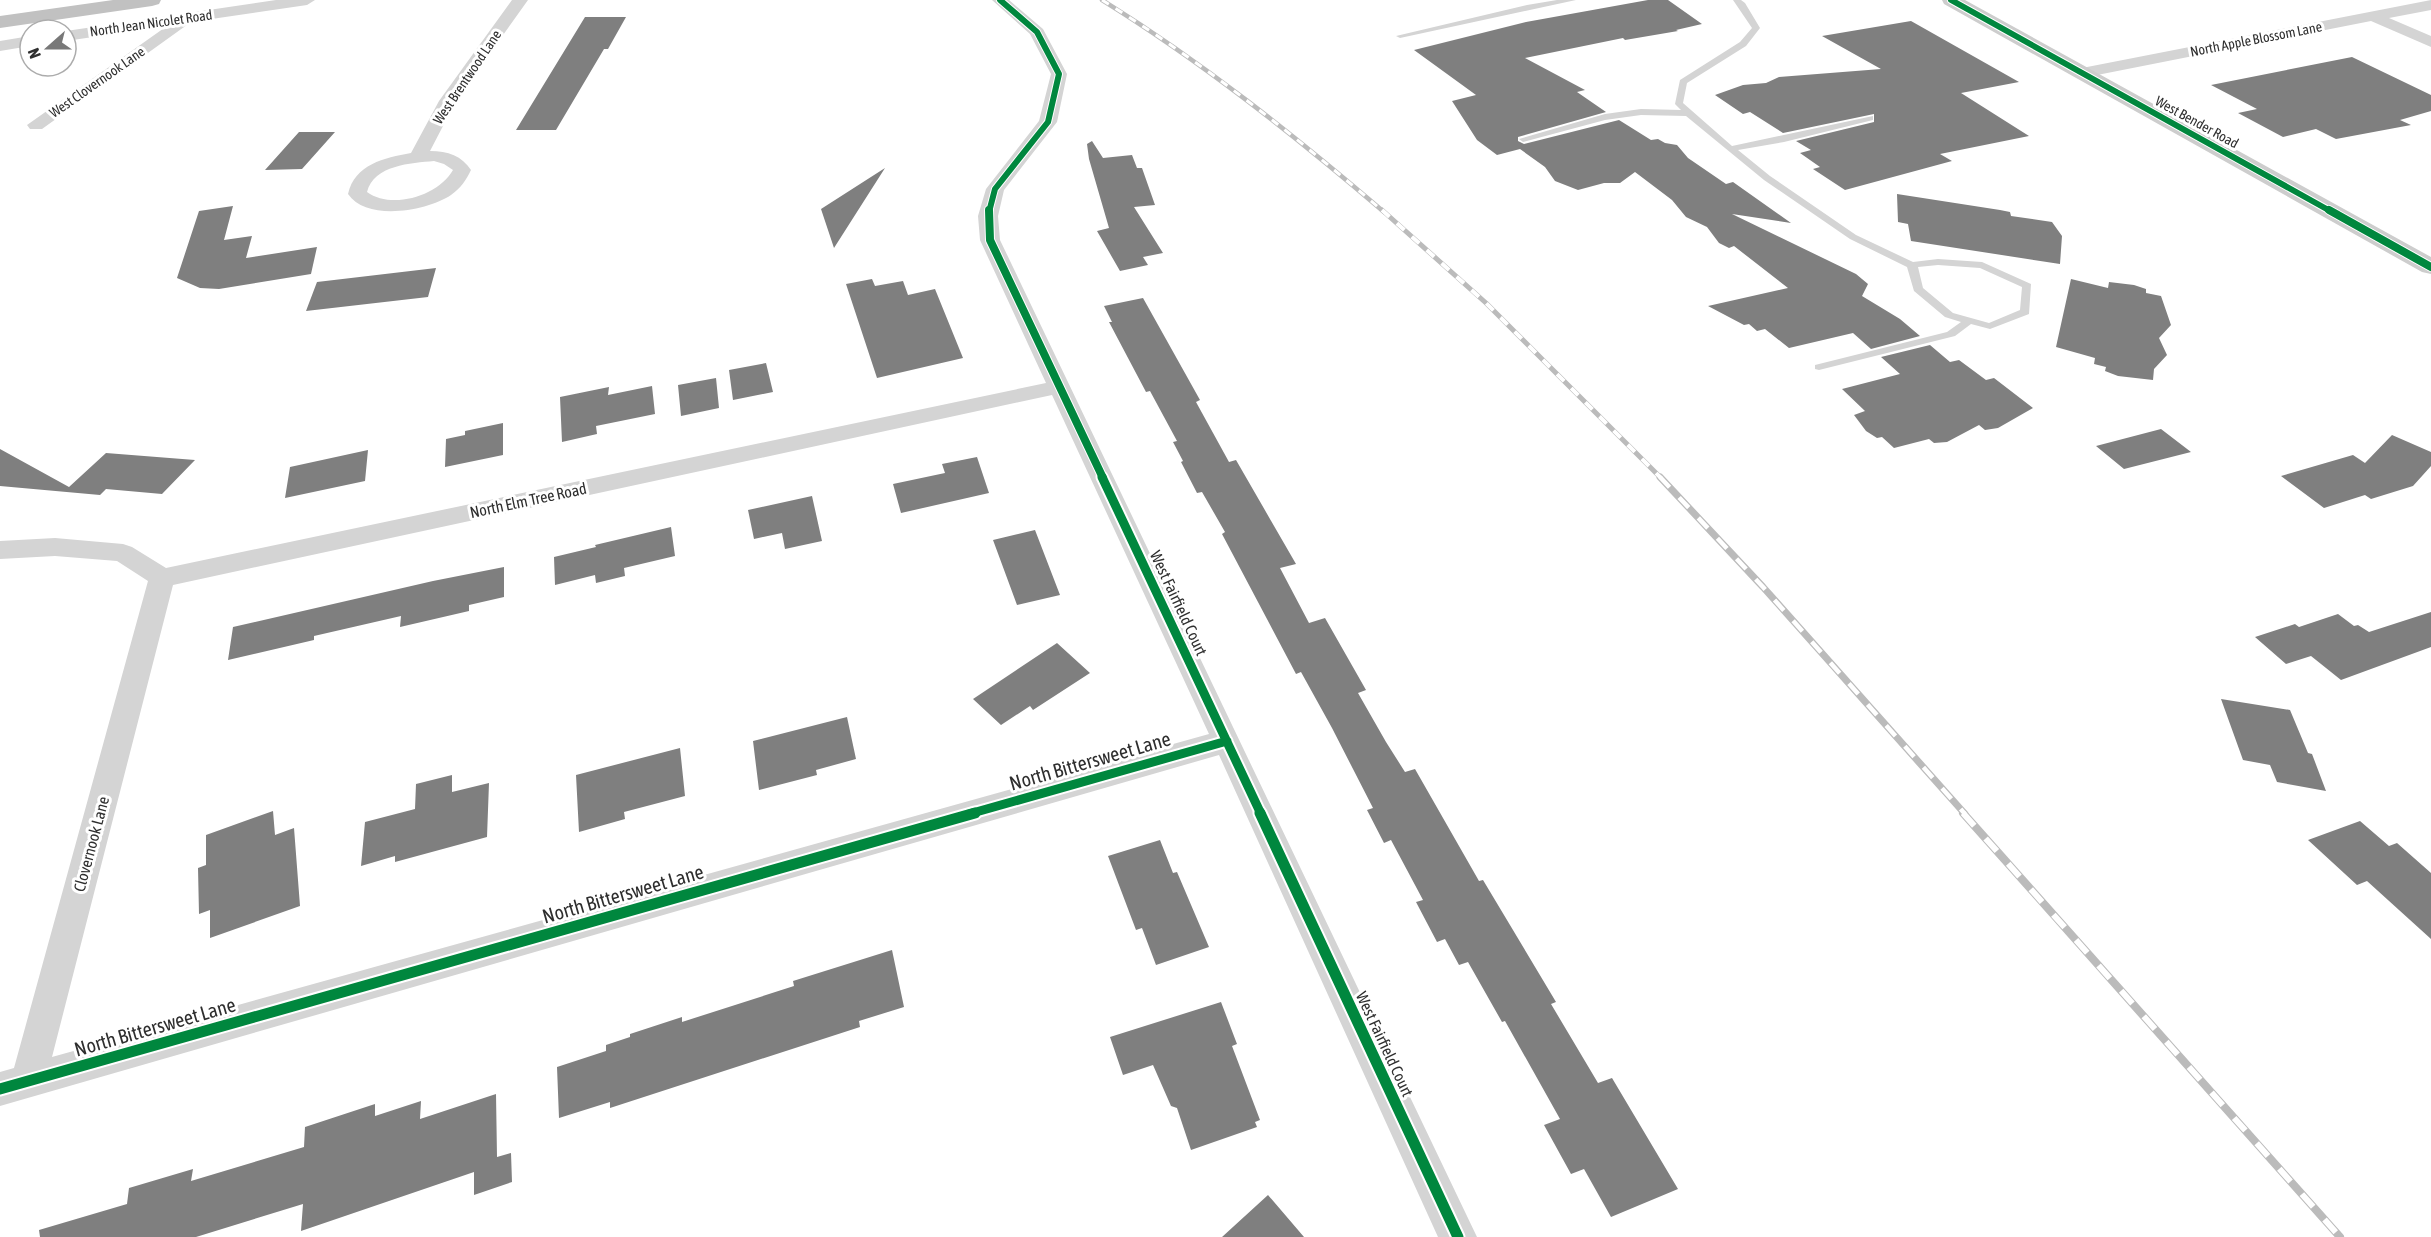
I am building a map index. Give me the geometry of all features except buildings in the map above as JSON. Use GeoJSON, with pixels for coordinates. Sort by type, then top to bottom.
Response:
{"type":"FeatureCollection","features":[{"type":"Feature","properties":{"kind":"highway"},"geometry":{"type":"LineString","coordinates":[[0,21],[152,0]]}},
{"type":"Feature","properties":{"kind":"street","name":"North Jean Nicolet Road"},"geometry":{"type":"LineString","coordinates":[[78,34],[307,0]]}},
{"type":"Feature","properties":{"kind":"street","name":"West Brentwood Lane"},"geometry":{"type":"LineString","coordinates":[[418,157],[448,101],[520,0]]}},
{"type":"Feature","properties":{"kind":"street","name":"West Fairfield Court"},"geometry":{"type":"LineString","coordinates":[[1000,0],[1037,32],[1059,74],[1048,122],[995,189],[988,216],[990,240],[1458,1237]]}},
{"type":"Feature","properties":{"kind":"street","name":"West Bender Road"},"geometry":{"type":"LineString","coordinates":[[1951,0],[2431,267]]}},
{"type":"Feature","properties":{"kind":"street","name":"North Apple Blossom Lane"},"geometry":{"type":"LineString","coordinates":[[2082,73],[2431,5]]}},
{"type":"Feature","properties":{"kind":"street"},"geometry":{"type":"LineString","coordinates":[[2372,16],[2431,42]]}},
{"type":"Feature","properties":{"kind":"street","name":"West Clovernook Lane"},"geometry":{"type":"LineString","coordinates":[[36,125],[187,18]]}},
{"type":"Feature","properties":{"kind":"street"},"geometry":{"type":"LineString","coordinates":[[0,46],[18,43]]}},
{"type":"Feature","properties":{"kind":"street"},"geometry":{"type":"LineString","coordinates":[[418,157],[441,157],[458,163],[462,170],[460,179],[438,195],[402,205],[372,204],[362,200],[357,194],[357,186],[372,171],[394,162],[418,157]]}},
{"type":"Feature","properties":{"kind":"street","name":"North Elm Tree Road"},"geometry":{"type":"LineString","coordinates":[[162,578],[1059,387]]}},
{"type":"Feature","properties":{"kind":"street"},"geometry":{"type":"LineString","coordinates":[[0,550],[55,547],[123,553],[162,578]]}},
{"type":"Feature","properties":{"kind":"street","name":"Clovernook Lane"},"geometry":{"type":"LineString","coordinates":[[14,1085],[162,578]]}},
{"type":"Feature","properties":{"kind":"street","name":"North Bittersweet Lane"},"geometry":{"type":"LineString","coordinates":[[14,1085],[1227,741]]}},
{"type":"Feature","properties":{"kind":"lane"},"geometry":{"type":"LineString","coordinates":[[1400,36],[1527,7],[1572,0]]}},
{"type":"Feature","properties":{"kind":"lane"},"geometry":{"type":"LineString","coordinates":[[1737,0],[1756,28],[1743,44],[1683,82],[1679,104],[1767,178],[1853,237],[1912,265],[1938,262],[1982,265],[2026,286],[2025,312],[1990,326],[1949,315],[1918,289],[1912,265]]}},
{"type":"Feature","properties":{"kind":"lane"},"geometry":{"type":"LineString","coordinates":[[1523,140],[1605,117],[1641,112],[1689,113]]}},
{"type":"Feature","properties":{"kind":"lane"},"geometry":{"type":"LineString","coordinates":[[1730,149],[1784,139],[1870,118]]}},
{"type":"Feature","properties":{"kind":"lane"},"geometry":{"type":"LineString","coordinates":[[1819,367],[1951,334],[1969,321]]}},
{"type":"Feature","properties":{"kind":"railway"},"geometry":{"type":"LineString","coordinates":[[1102,0],[1176,48],[1247,100],[1384,212]]}},
{"type":"Feature","properties":{"kind":"railway"},"geometry":{"type":"LineString","coordinates":[[1382,210],[1486,303],[1660,477]]}},
{"type":"Feature","properties":{"kind":"railway"},"geometry":{"type":"LineString","coordinates":[[1660,477],[1763,587],[1965,814]]}},
{"type":"Feature","properties":{"kind":"railway"},"geometry":{"type":"LineString","coordinates":[[1963,813],[2340,1237]]}},
{"type":"Feature","properties":{"kind":"cycle path"},"geometry":{"type":"LineString","coordinates":[[1000,0],[1037,32],[1059,74],[1048,122],[995,189],[988,216],[990,240],[1458,1237]]}},
{"type":"Feature","properties":{"kind":"cycle path"},"geometry":{"type":"LineString","coordinates":[[1951,0],[2431,267]]}},
{"type":"Feature","properties":{"kind":"cycle path"},"geometry":{"type":"LineString","coordinates":[[0,1089],[1227,741]]}}]}
